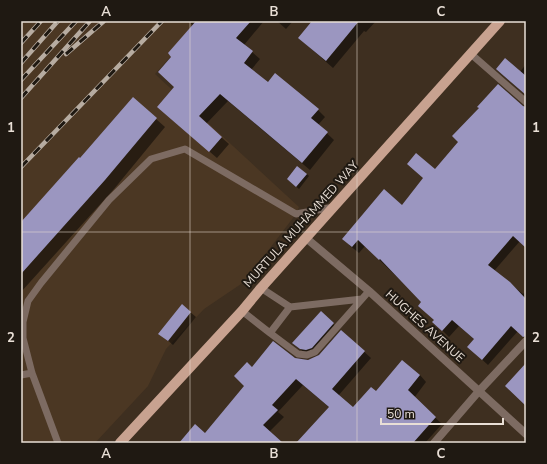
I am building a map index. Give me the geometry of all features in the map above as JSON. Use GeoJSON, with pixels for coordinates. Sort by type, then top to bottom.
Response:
{"type":"FeatureCollection","features":[{"type":"Feature","properties":{"kind":"main road","name":"MURTULA MUHAMMED WAY"},"geometry":{"type":"LineString","coordinates":[[120,443],[242,311],[500,21]]}},
{"type":"Feature","properties":{"kind":"street","name":"HUGHES AVENUE"},"geometry":{"type":"LineString","coordinates":[[306,238],[369,291],[526,434]]}},
{"type":"Feature","properties":{"kind":"street"},"geometry":{"type":"LineString","coordinates":[[434,443],[479,391],[526,341]]}},
{"type":"Feature","properties":{"kind":"lane"},"geometry":{"type":"LineString","coordinates":[[471,54],[526,102]]}},
{"type":"Feature","properties":{"kind":"lane"},"geometry":{"type":"LineString","coordinates":[[58,443],[32,373],[23,338],[23,322],[28,301],[109,200],[151,159],[185,149],[296,214],[335,207]]}},
{"type":"Feature","properties":{"kind":"lane"},"geometry":{"type":"LineString","coordinates":[[261,288],[290,308],[362,298]]}},
{"type":"Feature","properties":{"kind":"lane"},"geometry":{"type":"LineString","coordinates":[[242,311],[298,354],[307,355],[315,352],[369,291]]}},
{"type":"Feature","properties":{"kind":"lane"},"geometry":{"type":"LineString","coordinates":[[270,334],[290,308]]}},
{"type":"Feature","properties":{"kind":"lane"},"geometry":{"type":"LineString","coordinates":[[21,375],[32,373]]}},
{"type":"Feature","properties":{"kind":"shaded area"},"geometry":{"type":"Polygon","coordinates":[[[21,21],[202,21],[155,74],[299,207],[296,214],[244,282],[204,309],[166,349],[148,386],[95,443],[21,443],[21,21]]]}},
{"type":"Feature","properties":{"kind":"building"},"geometry":{"type":"Polygon","coordinates":[[[196,21],[251,21],[236,38],[253,51],[244,63],[268,82],[275,73],[319,109],[311,118],[328,132],[302,163],[220,94],[199,116],[222,137],[209,152],[157,107],[174,87],[158,72],[171,57],[168,53],[196,21]]]}},
{"type":"Feature","properties":{"kind":"building"},"geometry":{"type":"Polygon","coordinates":[[[312,21],[359,21],[326,61],[298,38],[312,21]]]}},
{"type":"Feature","properties":{"kind":"building"},"geometry":{"type":"Polygon","coordinates":[[[505,58],[526,76],[526,95],[496,69],[505,58]]]}},
{"type":"Feature","properties":{"kind":"building"},"geometry":{"type":"Polygon","coordinates":[[[498,84],[526,107],[526,248],[513,236],[488,265],[510,282],[526,299],[526,336],[523,337],[511,326],[482,360],[467,347],[474,339],[452,320],[442,331],[432,322],[434,320],[418,306],[421,302],[380,259],[379,260],[358,240],[352,247],[342,239],[384,189],[402,205],[423,178],[407,164],[416,153],[435,169],[458,142],[452,136],[479,108],[477,107],[498,84]]]}},
{"type":"Feature","properties":{"kind":"building"},"geometry":{"type":"Polygon","coordinates":[[[133,97],[157,118],[105,180],[21,274],[21,222],[79,157],[80,158],[133,97]]]}},
{"type":"Feature","properties":{"kind":"building"},"geometry":{"type":"Polygon","coordinates":[[[297,166],[307,174],[296,187],[287,179],[297,166]]]}},
{"type":"Feature","properties":{"kind":"building"},"geometry":{"type":"Polygon","coordinates":[[[182,304],[191,312],[168,341],[158,334],[182,304]]]}},
{"type":"Feature","properties":{"kind":"building"},"geometry":{"type":"Polygon","coordinates":[[[321,311],[334,323],[312,348],[306,350],[300,349],[292,343],[321,311]]]}},
{"type":"Feature","properties":{"kind":"building"},"geometry":{"type":"Polygon","coordinates":[[[341,330],[365,351],[332,389],[353,407],[371,387],[376,391],[402,360],[420,375],[408,390],[436,417],[413,443],[296,443],[329,407],[296,379],[272,405],[278,410],[263,425],[283,443],[179,443],[195,424],[205,433],[244,386],[234,376],[247,362],[252,367],[273,341],[295,358],[308,360],[319,355],[341,330]]]}},
{"type":"Feature","properties":{"kind":"building"},"geometry":{"type":"Polygon","coordinates":[[[526,363],[526,406],[505,386],[526,363]]]}},
{"type":"Feature","properties":{"kind":"railway"},"geometry":{"type":"LineString","coordinates":[[21,43],[41,21]]}},
{"type":"Feature","properties":{"kind":"railway"},"geometry":{"type":"LineString","coordinates":[[21,63],[58,21]]}},
{"type":"Feature","properties":{"kind":"railway"},"geometry":{"type":"LineString","coordinates":[[21,80],[76,21]]}},
{"type":"Feature","properties":{"kind":"railway"},"geometry":{"type":"LineString","coordinates":[[21,98],[90,21]]}},
{"type":"Feature","properties":{"kind":"railway"},"geometry":{"type":"LineString","coordinates":[[66,54],[104,21]]}},
{"type":"Feature","properties":{"kind":"railway"},"geometry":{"type":"LineString","coordinates":[[21,167],[162,21]]}}]}
